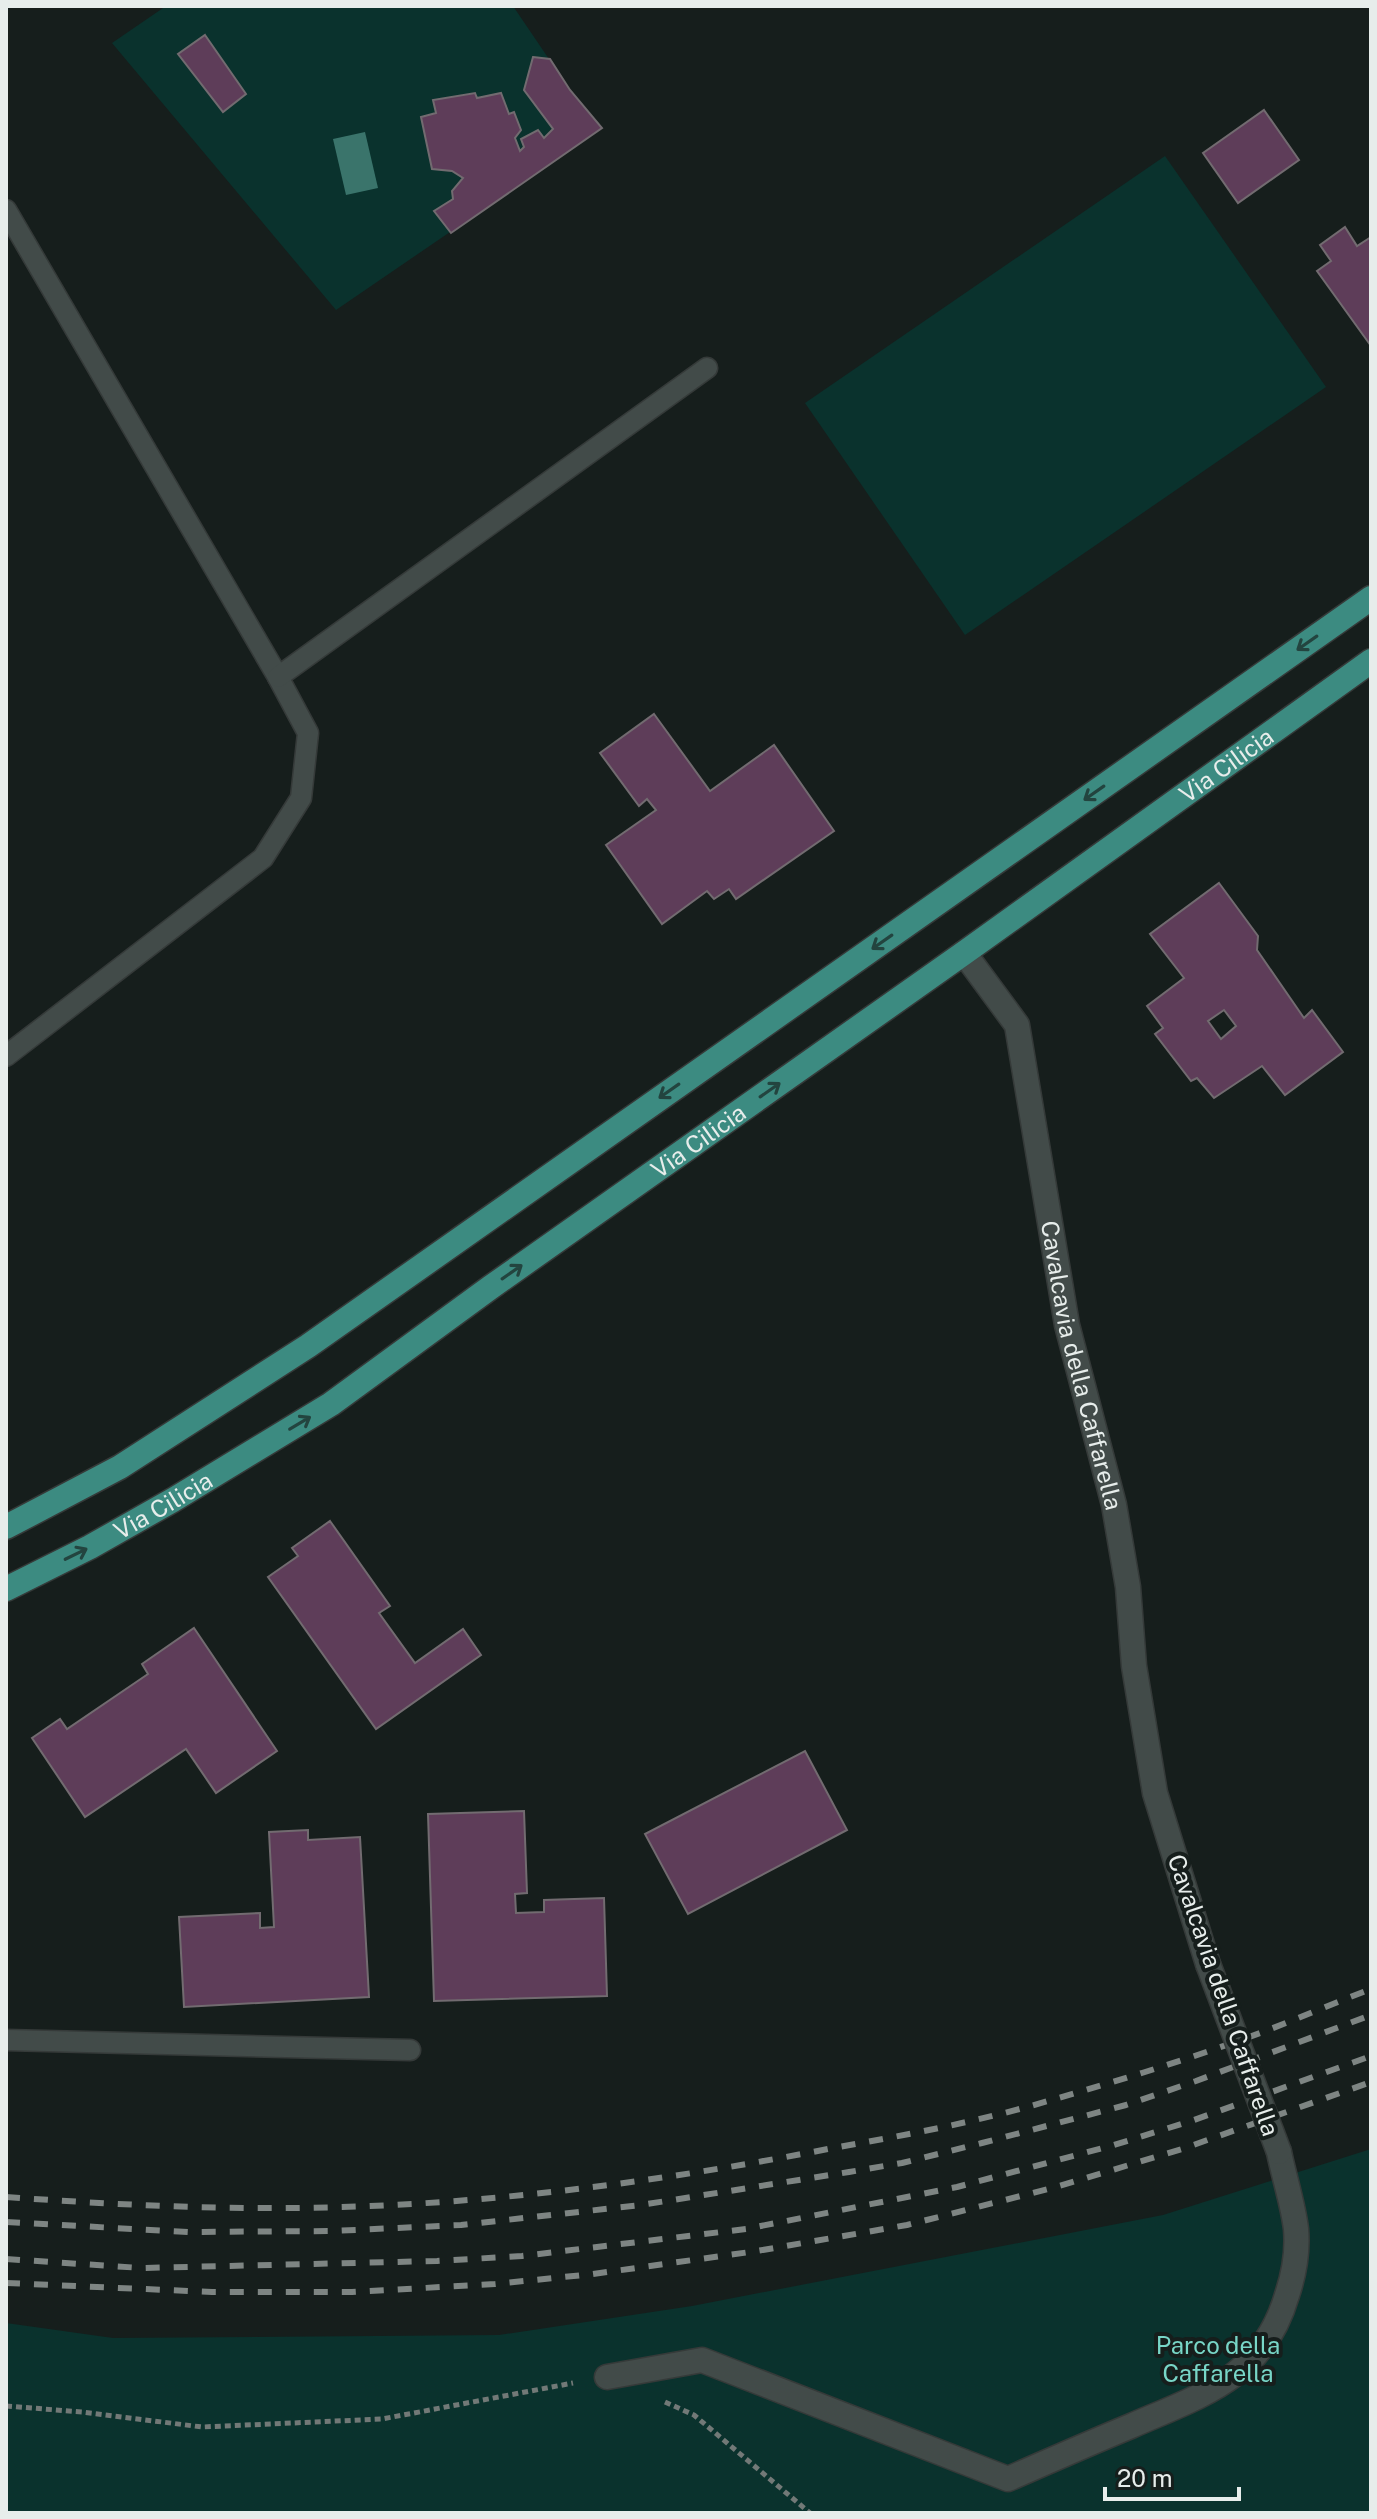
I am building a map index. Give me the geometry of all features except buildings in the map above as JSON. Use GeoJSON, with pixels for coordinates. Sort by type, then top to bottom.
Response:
{"type":"FeatureCollection","features":[{"type":"Feature","properties":{"kind":"main road"},"geometry":{"type":"LineString","coordinates":[[6,1527],[120,1467],[308,1346],[1371,598]]}},
{"type":"Feature","properties":{"kind":"main road","name":"Via Cilicia"},"geometry":{"type":"LineString","coordinates":[[6,1589],[90,1547],[173,1500],[331,1404],[1371,661]]}},
{"type":"Feature","properties":{"kind":"street","name":"Cavalcavia della Caffarella"},"geometry":{"type":"LineString","coordinates":[[607,2377],[702,2360],[1008,2479],[1208,2392],[1249,2363],[1277,2325],[1293,2276],[1296,2230],[1279,2152],[1208,1964],[1155,1793],[1134,1666],[1128,1587],[1114,1505],[1067,1325],[1017,1025],[964,953]]}},
{"type":"Feature","properties":{"kind":"lane"},"geometry":{"type":"LineString","coordinates":[[6,210],[308,733],[301,798],[263,858],[6,1056]]}},
{"type":"Feature","properties":{"kind":"lane"},"geometry":{"type":"LineString","coordinates":[[278,677],[707,368]]}},
{"type":"Feature","properties":{"kind":"lane"},"geometry":{"type":"LineString","coordinates":[[6,2040],[410,2050]]}},
{"type":"Feature","properties":{"kind":"path"},"geometry":{"type":"LineString","coordinates":[[6,2406],[202,2427],[382,2419],[607,2377]]}},
{"type":"Feature","properties":{"kind":"path"},"geometry":{"type":"LineString","coordinates":[[665,2402],[694,2415],[810,2513]]}},
{"type":"Feature","properties":{"kind":"green space"},"geometry":{"type":"Polygon","coordinates":[[[166,6],[513,6],[570,90],[602,128],[336,310],[112,43],[166,6]]]}},
{"type":"Feature","properties":{"kind":"green space"},"geometry":{"type":"Polygon","coordinates":[[[1165,156],[1326,387],[965,635],[805,403],[1165,156]]]}},
{"type":"Feature","properties":{"kind":"green space","name":"Parco della Caffarella"},"geometry":{"type":"Polygon","coordinates":[[[1371,2149],[1371,2513],[6,2513],[6,2323],[113,2338],[499,2335],[692,2306],[1163,2215],[1371,2149]]]}},
{"type":"Feature","properties":{"kind":"shaded area"},"geometry":{"type":"Polygon","coordinates":[[[365,132],[378,188],[346,195],[333,139],[365,132]]]}},
{"type":"Feature","properties":{"kind":"railway"},"geometry":{"type":"LineString","coordinates":[[6,2197],[200,2207],[336,2207],[477,2199],[689,2174],[903,2135],[1027,2107],[1202,2053],[1371,1989]]}},
{"type":"Feature","properties":{"kind":"railway"},"geometry":{"type":"LineString","coordinates":[[6,2222],[188,2232],[332,2231],[461,2225],[641,2205],[902,2163],[982,2143],[1126,2105],[1371,2015]]}},
{"type":"Feature","properties":{"kind":"railway"},"geometry":{"type":"LineString","coordinates":[[6,2259],[141,2268],[437,2261],[522,2256],[746,2229],[957,2187],[1114,2145],[1194,2120],[1371,2056]]}},
{"type":"Feature","properties":{"kind":"railway"},"geometry":{"type":"LineString","coordinates":[[6,2283],[212,2292],[352,2292],[495,2284],[757,2251],[907,2225],[1056,2187],[1182,2149],[1371,2082]]}}]}
